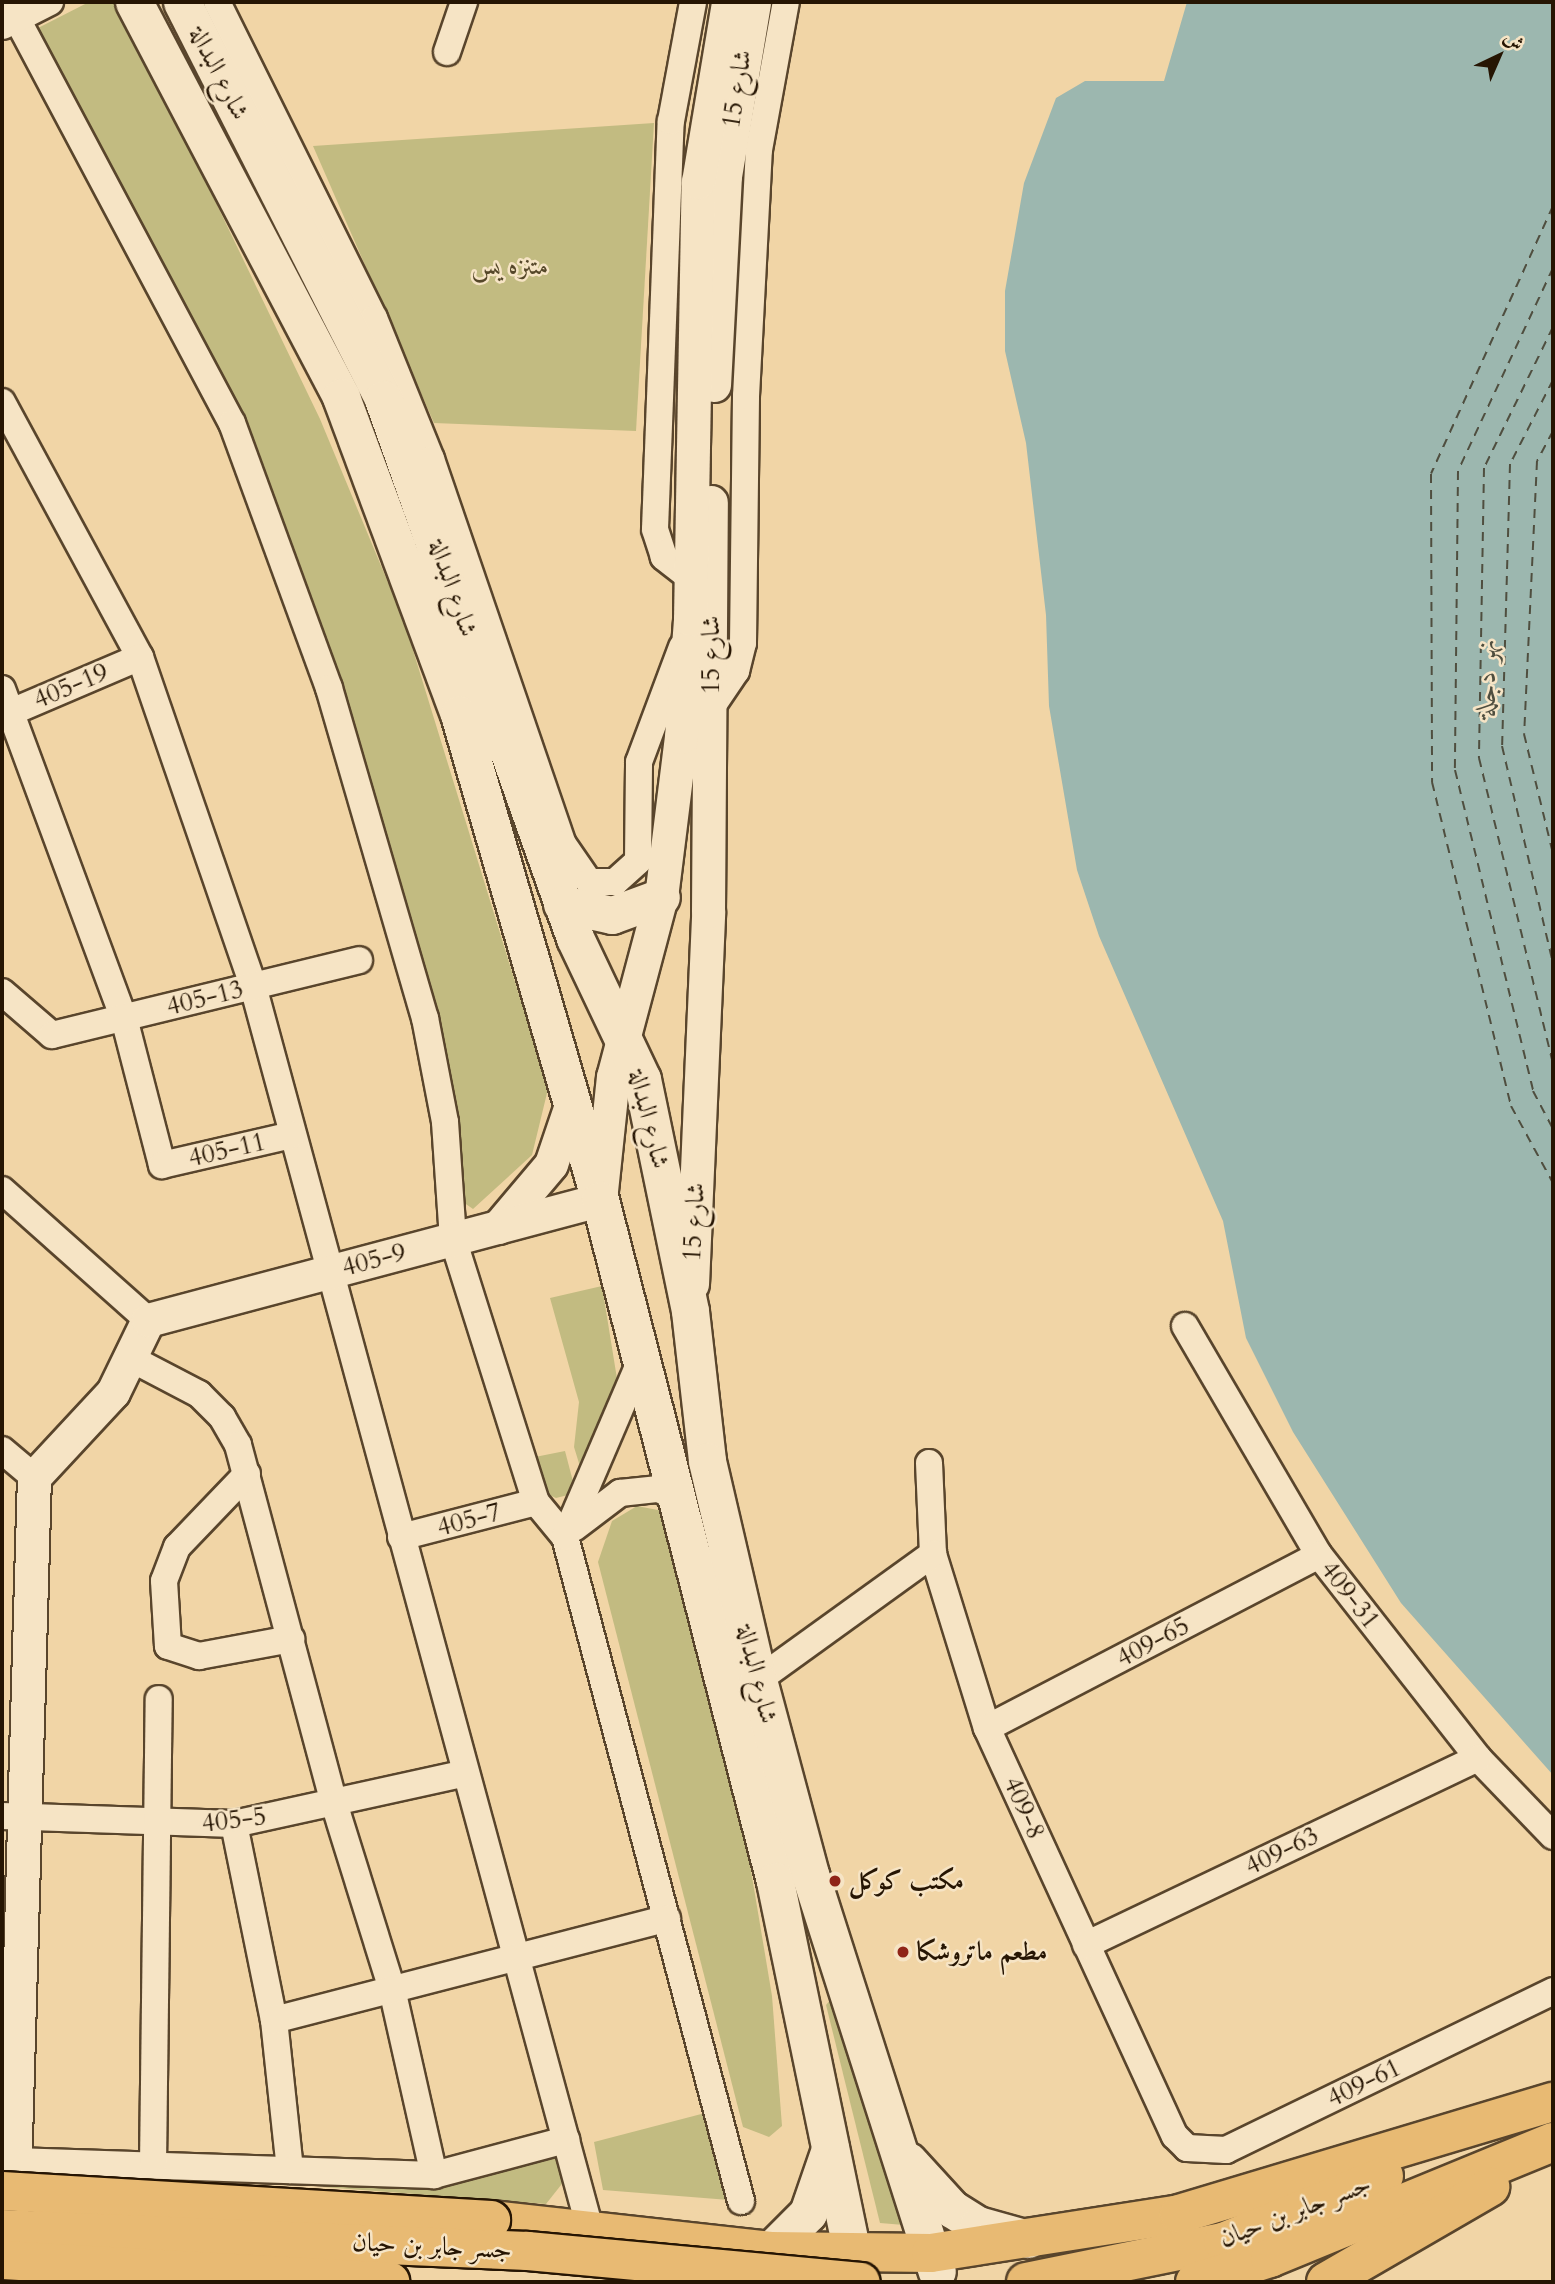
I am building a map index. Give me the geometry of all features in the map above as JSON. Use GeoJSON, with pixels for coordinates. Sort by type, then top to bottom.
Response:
{"type":"FeatureCollection","features":[{"type":"Feature","properties":{"kind":"main road","name":"شارع البدالة"},"geometry":{"type":"LineString","coordinates":[[134,2],[319,349],[362,446],[459,714],[600,1200],[677,1498],[832,2137],[856,2269]]}},
{"type":"Feature","properties":{"kind":"main road","name":"شارع البدالة"},"geometry":{"type":"LineString","coordinates":[[182,2],[383,399],[562,904],[649,1102],[690,1311],[707,1461],[758,1680],[892,2141],[934,2262]]}},
{"type":"Feature","properties":{"kind":"main road"},"geometry":{"type":"LineString","coordinates":[[562,904],[612,915],[661,897]]}},
{"type":"Feature","properties":{"kind":"main road"},"geometry":{"type":"LineString","coordinates":[[8,2197],[491,2221],[590,2229],[770,2251],[856,2269],[934,2262],[1179,2214],[1553,2103]]}},
{"type":"Feature","properties":{"kind":"main road","name":"جسر جابر بن حيان"},"geometry":{"type":"LineString","coordinates":[[1026,2282],[1256,2231],[1553,2103]]}},
{"type":"Feature","properties":{"kind":"main road"},"geometry":{"type":"LineString","coordinates":[[770,2251],[808,2213],[832,2137]]}},
{"type":"Feature","properties":{"kind":"main road"},"geometry":{"type":"LineString","coordinates":[[892,2141],[952,2209],[987,2229],[1036,2241]]}},
{"type":"Feature","properties":{"kind":"main road","name":"جسر جابر بن حيان"},"geometry":{"type":"LineString","coordinates":[[1195,2282],[1270,2258],[1553,2142]]}},
{"type":"Feature","properties":{"kind":"main road"},"geometry":{"type":"LineString","coordinates":[[1325,2282],[1553,2149]]}},
{"type":"Feature","properties":{"kind":"main road","name":"جسر جابر بن حيان"},"geometry":{"type":"LineString","coordinates":[[8,2197],[527,2251],[856,2269]]}},
{"type":"Feature","properties":{"kind":"main road","name":"جسر جابر بن حيان"},"geometry":{"type":"LineString","coordinates":[[2,2260],[390,2282]]}},
{"type":"Feature","properties":{"kind":"street"},"geometry":{"type":"LineString","coordinates":[[50,2],[9,16],[232,423],[329,688],[425,1018],[445,1122],[453,1239],[536,1502],[565,1537],[741,2201]]}},
{"type":"Feature","properties":{"kind":"street"},"geometry":{"type":"LineString","coordinates":[[217,2],[374,318],[431,459],[563,844],[589,882],[615,882],[638,861],[639,762],[690,619]]}},
{"type":"Feature","properties":{"kind":"street"},"geometry":{"type":"LineString","coordinates":[[447,52],[464,2]]}},
{"type":"Feature","properties":{"kind":"street"},"geometry":{"type":"LineString","coordinates":[[694,2],[671,121],[656,475],[656,539],[671,565],[714,568],[759,150],[786,2]]}},
{"type":"Feature","properties":{"kind":"street","name":"شارع 15"},"geometry":{"type":"LineString","coordinates":[[600,1200],[622,1037],[661,897],[698,707],[714,568],[700,469],[698,182],[727,2]]}},
{"type":"Feature","properties":{"kind":"street","name":"شارع 15"},"geometry":{"type":"LineString","coordinates":[[700,469],[722,212],[754,2]]}},
{"type":"Feature","properties":{"kind":"street"},"geometry":{"type":"LineString","coordinates":[[2,402],[141,657],[253,986],[462,1774],[516,1957],[590,2229]]}},
{"type":"Feature","properties":{"kind":"street","name":"شارع 15"},"geometry":{"type":"LineString","coordinates":[[690,1311],[698,707],[690,619],[714,568]]}},
{"type":"Feature","properties":{"kind":"street","name":"405-19"},"geometry":{"type":"LineString","coordinates":[[5,705],[141,657]]}},
{"type":"Feature","properties":{"kind":"street"},"geometry":{"type":"LineString","coordinates":[[5,705],[124,1018]]}},
{"type":"Feature","properties":{"kind":"street","name":"405-13"},"geometry":{"type":"LineString","coordinates":[[2,992],[51,1035],[359,960]]}},
{"type":"Feature","properties":{"kind":"street","name":"405-11"},"geometry":{"type":"LineString","coordinates":[[124,1018],[162,1165],[292,1135]]}},
{"type":"Feature","properties":{"kind":"street"},"geometry":{"type":"LineString","coordinates":[[498,1227],[551,1164],[572,1102]]}},
{"type":"Feature","properties":{"kind":"street"},"geometry":{"type":"LineString","coordinates":[[2,1191],[148,1320],[101,1408],[34,1477],[15,1817],[8,2197],[153,2165],[434,2175],[565,2140]]}},
{"type":"Feature","properties":{"kind":"street","name":"405-9"},"geometry":{"type":"LineString","coordinates":[[148,1320],[600,1200]]}},
{"type":"Feature","properties":{"kind":"street","name":"409-31"},"geometry":{"type":"LineString","coordinates":[[1185,1326],[1319,1555],[1478,1758],[1553,1836]]}},
{"type":"Feature","properties":{"kind":"street"},"geometry":{"type":"LineString","coordinates":[[130,1358],[199,1394],[222,1417],[247,1474],[334,1803],[392,1989],[434,2175]]}},
{"type":"Feature","properties":{"kind":"street"},"geometry":{"type":"LineString","coordinates":[[565,1537],[640,1362]]}},
{"type":"Feature","properties":{"kind":"street"},"geometry":{"type":"LineString","coordinates":[[2,1450],[34,1477]]}},
{"type":"Feature","properties":{"kind":"street","name":"409-8"},"geometry":{"type":"LineString","coordinates":[[929,1463],[933,1554],[987,1728],[1174,2136]]}},
{"type":"Feature","properties":{"kind":"street"},"geometry":{"type":"LineString","coordinates":[[247,1474],[177,1547],[164,1581],[168,1646],[199,1656],[291,1639]]}},
{"type":"Feature","properties":{"kind":"street"},"geometry":{"type":"LineString","coordinates":[[565,1537],[620,1493],[659,1489],[677,1498]]}},
{"type":"Feature","properties":{"kind":"street","name":"405-7"},"geometry":{"type":"LineString","coordinates":[[401,1537],[536,1502]]}},
{"type":"Feature","properties":{"kind":"street"},"geometry":{"type":"LineString","coordinates":[[758,1680],[933,1554]]}},
{"type":"Feature","properties":{"kind":"street","name":"409-65"},"geometry":{"type":"LineString","coordinates":[[987,1728],[1319,1555]]}},
{"type":"Feature","properties":{"kind":"street"},"geometry":{"type":"LineString","coordinates":[[153,2165],[159,1699]]}},
{"type":"Feature","properties":{"kind":"street","name":"409-63"},"geometry":{"type":"LineString","coordinates":[[1086,1945],[1478,1758]]}},
{"type":"Feature","properties":{"kind":"street","name":"405-5"},"geometry":{"type":"LineString","coordinates":[[15,1817],[157,1825],[234,1824],[462,1774]]}},
{"type":"Feature","properties":{"kind":"street"},"geometry":{"type":"LineString","coordinates":[[234,1824],[274,2020],[290,2170]]}},
{"type":"Feature","properties":{"kind":"street"},"geometry":{"type":"LineString","coordinates":[[274,2020],[667,1918]]}},
{"type":"Feature","properties":{"kind":"street","name":"409-61"},"geometry":{"type":"LineString","coordinates":[[1174,2136],[1203,2152],[1226,2150],[1553,1991]]}},
{"type":"Feature","properties":{"kind":"green space"},"geometry":{"type":"Polygon","coordinates":[[[89,2],[113,2],[191,151],[320,419],[404,621],[548,1089],[532,1155],[473,1209],[463,1202],[342,687],[293,547],[239,418],[38,28],[89,2]]]}},
{"type":"Feature","properties":{"kind":"green space","name":"متنزه يس"},"geometry":{"type":"Polygon","coordinates":[[[654,123],[636,431],[434,423],[313,146],[654,123]]]}},
{"type":"Feature","properties":{"kind":"green space"},"geometry":{"type":"Polygon","coordinates":[[[602,1286],[619,1391],[582,1473],[574,1447],[579,1402],[550,1298],[602,1286]]]}},
{"type":"Feature","properties":{"kind":"green space"},"geometry":{"type":"Polygon","coordinates":[[[565,1451],[576,1493],[556,1498],[540,1491],[530,1458],[565,1451]]]}},
{"type":"Feature","properties":{"kind":"green space"},"geometry":{"type":"Polygon","coordinates":[[[637,1506],[663,1511],[742,1817],[772,1996],[782,2126],[769,2137],[743,2127],[598,1562],[612,1521],[637,1506]]]}},
{"type":"Feature","properties":{"kind":"green space"},"geometry":{"type":"Polygon","coordinates":[[[832,1998],[904,2225],[880,2223],[826,2005],[832,1998]]]}},
{"type":"Feature","properties":{"kind":"green space"},"geometry":{"type":"Polygon","coordinates":[[[709,2112],[729,2200],[603,2190],[594,2142],[709,2112]]]}},
{"type":"Feature","properties":{"kind":"green space"},"geometry":{"type":"Polygon","coordinates":[[[556,2152],[565,2180],[546,2204],[323,2187],[326,2177],[556,2152]]]}},
{"type":"Feature","properties":{"kind":"water","name":"نهر دجلة"},"geometry":{"type":"Polygon","coordinates":[[[1187,2],[1553,2],[1553,1775],[1401,1603],[1293,1432],[1246,1338],[1223,1221],[1099,936],[1077,870],[1049,706],[1046,615],[1026,443],[1005,351],[1005,291],[1024,183],[1056,98],[1085,81],[1164,81],[1187,2]]]}},
{"type":"Feature","properties":{"kind":"ferry route"},"geometry":{"type":"LineString","coordinates":[[1553,206],[1431,474],[1432,782],[1511,1106],[1553,1183]]}},
{"type":"Feature","properties":{"kind":"ferry route"},"geometry":{"type":"LineString","coordinates":[[1553,268],[1458,471],[1455,770],[1533,1091],[1553,1129]]}},
{"type":"Feature","properties":{"kind":"ferry route"},"geometry":{"type":"LineString","coordinates":[[1553,327],[1484,468],[1479,758],[1553,1065]]}},
{"type":"Feature","properties":{"kind":"ferry route"},"geometry":{"type":"LineString","coordinates":[[1553,380],[1510,464],[1502,746],[1553,964]]}},
{"type":"Feature","properties":{"kind":"ferry route"},"geometry":{"type":"LineString","coordinates":[[1553,431],[1537,461],[1524,734],[1553,854]]}},
{"type":"Feature","properties":{"kind":"place","name":"مكتب كوكل"},"geometry":{"type":"Point","coordinates":[835,1881]}},
{"type":"Feature","properties":{"kind":"place","name":"مطعم ماتروشكا"},"geometry":{"type":"Point","coordinates":[903,1952]}}]}
